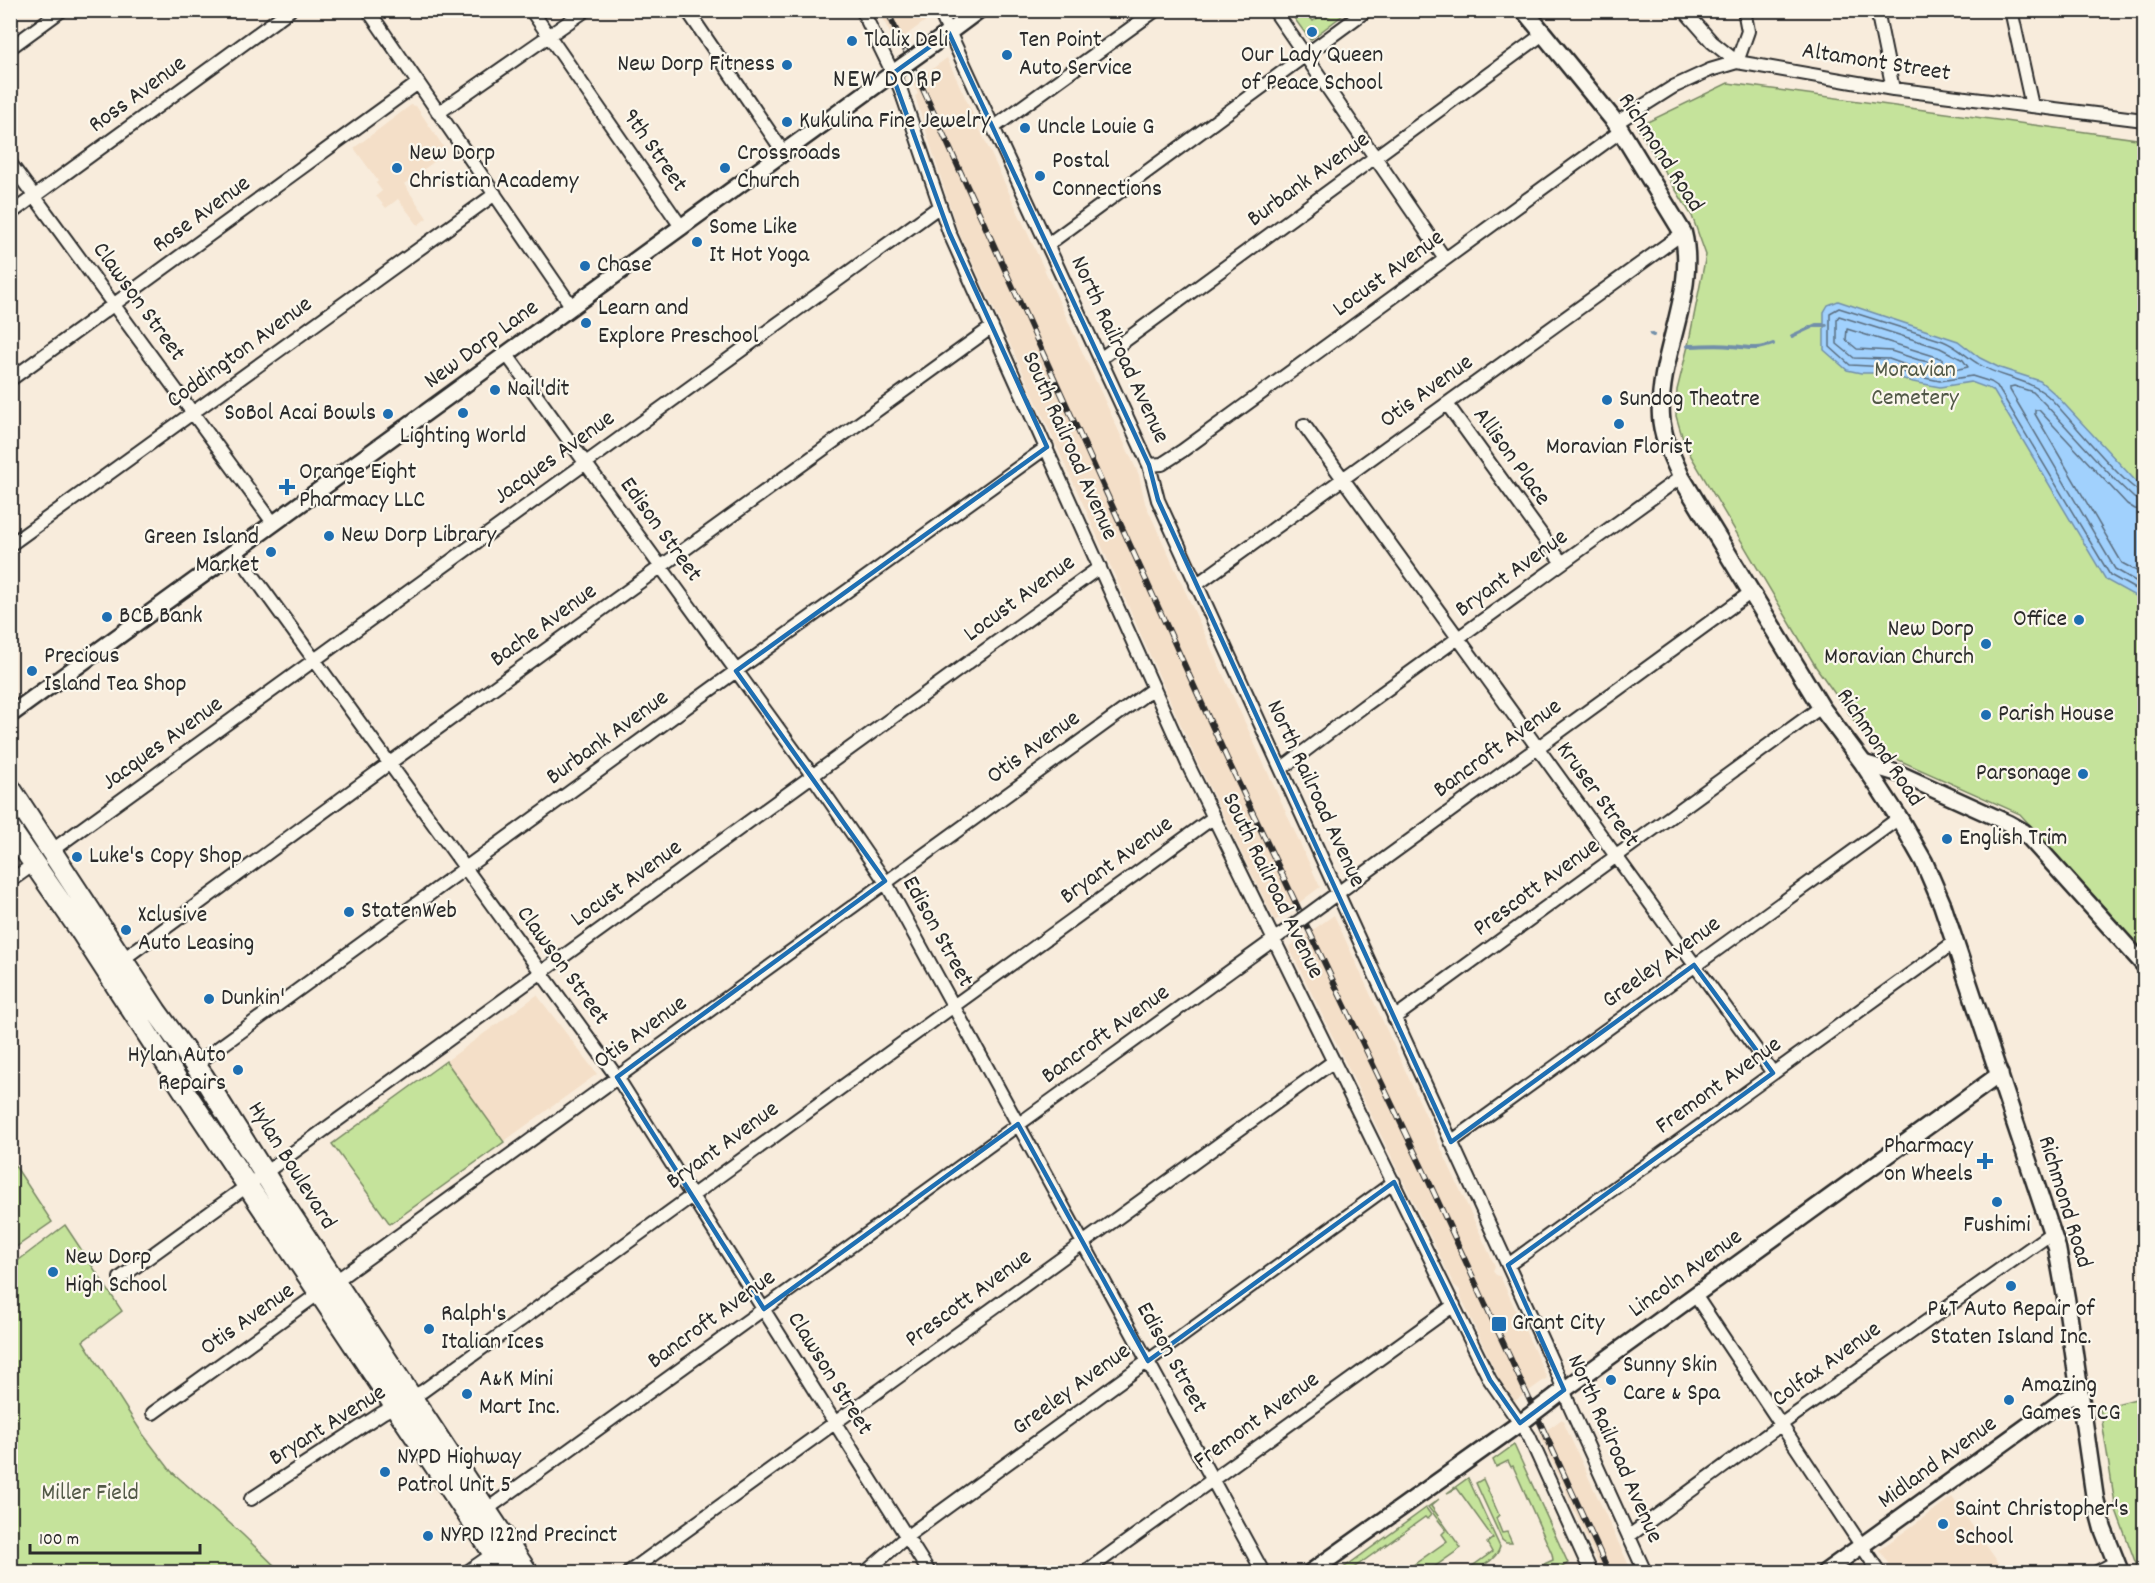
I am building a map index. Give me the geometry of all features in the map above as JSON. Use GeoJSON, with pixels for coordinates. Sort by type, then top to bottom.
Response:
{"type":"FeatureCollection","features":[{"type":"Feature","properties":{"kind":"main road","name":"Richmond Road"},"geometry":{"type":"LineString","coordinates":[[1524,10],[1618,127],[1683,233],[1687,267],[1662,389],[1661,414],[1666,441],[1681,477],[1821,707],[1863,763],[1899,818],[1924,862],[1956,941],[2053,1232],[2064,1280],[2098,1513],[2118,1567]]}},
{"type":"Feature","properties":{"kind":"main road","name":"Hylan Boulevard"},"geometry":{"type":"LineString","coordinates":[[10,788],[265,1173],[328,1289]]}},
{"type":"Feature","properties":{"kind":"main road","name":"Hylan Boulevard"},"geometry":{"type":"LineString","coordinates":[[10,829],[82,933],[248,1186],[328,1289],[447,1469],[493,1554],[506,1572]]}},
{"type":"Feature","properties":{"kind":"main road"},"geometry":{"type":"LineString","coordinates":[[177,1078],[195,1065]]}},
{"type":"Feature","properties":{"kind":"main road","name":"Hylan Boulevard"},"geometry":{"type":"LineString","coordinates":[[447,1469],[486,1510],[527,1572]]}},
{"type":"Feature","properties":{"kind":"street"},"geometry":{"type":"LineString","coordinates":[[10,48],[62,10]]}},
{"type":"Feature","properties":{"kind":"street","name":"Ross Avenue"},"geometry":{"type":"LineString","coordinates":[[10,214],[290,10]]}},
{"type":"Feature","properties":{"kind":"street"},"geometry":{"type":"LineString","coordinates":[[368,10],[572,307]]}},
{"type":"Feature","properties":{"kind":"street","name":"9th Street"},"geometry":{"type":"LineString","coordinates":[[531,10],[682,228]]}},
{"type":"Feature","properties":{"kind":"street"},"geometry":{"type":"LineString","coordinates":[[438,113],[586,10]]}},
{"type":"Feature","properties":{"kind":"street"},"geometry":{"type":"LineString","coordinates":[[687,10],[784,153]]}},
{"type":"Feature","properties":{"kind":"street","name":"South Railroad Avenue"},"geometry":{"type":"LineString","coordinates":[[862,10],[898,69],[900,88],[949,231],[1154,688],[1214,817],[1279,936],[1334,1061],[1490,1380],[1523,1420],[1586,1570]]}},
{"type":"Feature","properties":{"kind":"street","name":"North Railroad Avenue"},"geometry":{"type":"LineString","coordinates":[[939,10],[943,38],[993,128],[1149,465],[1158,500],[1196,585],[1508,1265],[1561,1393],[1646,1572]]}},
{"type":"Feature","properties":{"kind":"street","name":"New Dorp Lane"},"geometry":{"type":"LineString","coordinates":[[10,715],[979,10]]}},
{"type":"Feature","properties":{"kind":"street"},"geometry":{"type":"LineString","coordinates":[[993,128],[1156,10]]}},
{"type":"Feature","properties":{"kind":"street"},"geometry":{"type":"LineString","coordinates":[[1274,10],[1445,259]]}},
{"type":"Feature","properties":{"kind":"street"},"geometry":{"type":"LineString","coordinates":[[1047,245],[1367,10]]}},
{"type":"Feature","properties":{"kind":"street"},"geometry":{"type":"LineString","coordinates":[[1684,10],[1712,42],[1737,62],[1748,31],[1744,10]]}},
{"type":"Feature","properties":{"kind":"street"},"geometry":{"type":"LineString","coordinates":[[1877,10],[1893,89]]}},
{"type":"Feature","properties":{"kind":"street"},"geometry":{"type":"LineString","coordinates":[[2011,10],[2032,106]]}},
{"type":"Feature","properties":{"kind":"street","name":"Burbank Avenue"},"geometry":{"type":"LineString","coordinates":[[1100,359],[1544,34]]}},
{"type":"Feature","properties":{"kind":"street","name":"Altamont Street"},"geometry":{"type":"LineString","coordinates":[[1618,127],[1673,87],[1710,70],[1737,62],[1893,89],[2145,120]]}},
{"type":"Feature","properties":{"kind":"street","name":"Rose Avenue"},"geometry":{"type":"LineString","coordinates":[[10,380],[418,83]]}},
{"type":"Feature","properties":{"kind":"street","name":"Locust Avenue"},"geometry":{"type":"LineString","coordinates":[[1149,465],[1162,464],[1182,451],[1445,259],[1618,127]]}},
{"type":"Feature","properties":{"kind":"street","name":"Clawson Street"},"geometry":{"type":"LineString","coordinates":[[10,163],[274,524]]}},
{"type":"Feature","properties":{"kind":"street","name":"Coddington Avenue"},"geometry":{"type":"LineString","coordinates":[[10,545],[495,194]]}},
{"type":"Feature","properties":{"kind":"street","name":"Jacques Avenue"},"geometry":{"type":"LineString","coordinates":[[51,851],[940,206]]}},
{"type":"Feature","properties":{"kind":"street","name":"Otis Avenue"},"geometry":{"type":"LineString","coordinates":[[1196,585],[1683,233]]}},
{"type":"Feature","properties":{"kind":"street","name":"Bache Avenue"},"geometry":{"type":"LineString","coordinates":[[122,960],[992,327]]}},
{"type":"Feature","properties":{"kind":"street","name":"Edison Street"},"geometry":{"type":"LineString","coordinates":[[507,355],[812,775],[885,881],[1263,1572]]}},
{"type":"Feature","properties":{"kind":"street","name":"Allison Place"},"geometry":{"type":"LineString","coordinates":[[1447,404],[1562,563]]}},
{"type":"Feature","properties":{"kind":"street","name":"Kruser Street"},"geometry":{"type":"LineString","coordinates":[[1304,425],[1773,1073]]}},
{"type":"Feature","properties":{"kind":"street","name":"Burbank Avenue"},"geometry":{"type":"LineString","coordinates":[[195,1065],[736,670],[1047,447]]}},
{"type":"Feature","properties":{"kind":"street","name":"Bryant Avenue"},"geometry":{"type":"LineString","coordinates":[[1281,769],[1681,477]]}},
{"type":"Feature","properties":{"kind":"street","name":"Clawson Street"},"geometry":{"type":"LineString","coordinates":[[236,552],[616,1077],[929,1572]]}},
{"type":"Feature","properties":{"kind":"street","name":"Locust Avenue"},"geometry":{"type":"LineString","coordinates":[[120,1278],[1100,567]]}},
{"type":"Feature","properties":{"kind":"street","name":"Bancroft Avenue"},"geometry":{"type":"LineString","coordinates":[[486,1510],[1750,593]]}},
{"type":"Feature","properties":{"kind":"street","name":"Otis Avenue"},"geometry":{"type":"LineString","coordinates":[[153,1413],[328,1289],[885,881],[1154,688]]}},
{"type":"Feature","properties":{"kind":"street","name":"Prescott Avenue"},"geometry":{"type":"LineString","coordinates":[[1394,1018],[1821,707]]}},
{"type":"Feature","properties":{"kind":"street"},"geometry":{"type":"LineString","coordinates":[[1863,763],[1900,774],[2024,832],[2145,965]]}},
{"type":"Feature","properties":{"kind":"street","name":"Bryant Avenue"},"geometry":{"type":"LineString","coordinates":[[251,1499],[403,1402],[1214,817]]}},
{"type":"Feature","properties":{"kind":"street","name":"Greeley Avenue"},"geometry":{"type":"LineString","coordinates":[[1451,1142],[1899,818]]}},
{"type":"Feature","properties":{"kind":"street"},"geometry":{"type":"LineString","coordinates":[[10,882],[34,864]]}},
{"type":"Feature","properties":{"kind":"street","name":"Fremont Avenue"},"geometry":{"type":"LineString","coordinates":[[1508,1265],[1956,941]]}},
{"type":"Feature","properties":{"kind":"street","name":"Prescott Avenue"},"geometry":{"type":"LineString","coordinates":[[629,1572],[1334,1061]]}},
{"type":"Feature","properties":{"kind":"street","name":"Lincoln Avenue"},"geometry":{"type":"LineString","coordinates":[[1311,1572],[2000,1074]]}},
{"type":"Feature","properties":{"kind":"street","name":"Greeley Avenue"},"geometry":{"type":"LineString","coordinates":[[866,1572],[906,1537],[1394,1182]]}},
{"type":"Feature","properties":{"kind":"street","name":"Colfax Avenue"},"geometry":{"type":"LineString","coordinates":[[1629,1536],[1780,1425],[2053,1232]]}},
{"type":"Feature","properties":{"kind":"street"},"geometry":{"type":"LineString","coordinates":[[1695,1295],[1879,1572]]}},
{"type":"Feature","properties":{"kind":"street","name":"Fremont Avenue"},"geometry":{"type":"LineString","coordinates":[[1085,1572],[1454,1305]]}},
{"type":"Feature","properties":{"kind":"street","name":"Midland Avenue"},"geometry":{"type":"LineString","coordinates":[[1825,1572],[2062,1401],[2079,1393]]}},
{"type":"Feature","properties":{"kind":"street"},"geometry":{"type":"LineString","coordinates":[[467,1572],[493,1554]]}},
{"type":"Feature","properties":{"kind":"street"},"geometry":{"type":"LineString","coordinates":[[2097,1572],[2118,1567]]}},
{"type":"Feature","properties":{"kind":"highlighted area"},"geometry":{"type":"Polygon","coordinates":[[[949,33],[1149,465],[1158,500],[1451,1142],[1694,965],[1773,1073],[1508,1265],[1564,1390],[1520,1423],[1490,1380],[1394,1182],[1148,1361],[1018,1124],[764,1309],[617,1077],[885,881],[736,671],[1047,447],[949,232],[892,74],[949,33]]]}},
{"type":"Feature","properties":{"kind":"shaded area"},"geometry":{"type":"Polygon","coordinates":[[[879,11],[923,11],[927,20],[895,43],[879,11]]]}},
{"type":"Feature","properties":{"kind":"shaded area"},"geometry":{"type":"Polygon","coordinates":[[[947,58],[1139,475],[1145,503],[1320,887],[1275,921],[1199,766],[956,226],[915,96],[918,94],[913,83],[947,58]]]}},
{"type":"Feature","properties":{"kind":"shaded area","name":"New Dorp Christian Academy"},"geometry":{"type":"Polygon","coordinates":[[[411,105],[416,106],[447,152],[404,184],[427,218],[418,225],[398,199],[386,208],[376,196],[382,191],[376,183],[378,181],[354,148],[411,105]]]}},
{"type":"Feature","properties":{"kind":"shaded area"},"geometry":{"type":"Polygon","coordinates":[[[1334,915],[1495,1266],[1493,1271],[1500,1276],[1547,1378],[1515,1401],[1499,1379],[1460,1295],[1460,1290],[1454,1285],[1289,947],[1334,915]]]}},
{"type":"Feature","properties":{"kind":"shaded area"},"geometry":{"type":"Polygon","coordinates":[[[537,995],[597,1074],[390,1224],[332,1144],[537,995]]]}},
{"type":"Feature","properties":{"kind":"shaded area"},"geometry":{"type":"Polygon","coordinates":[[[1562,1419],[1632,1572],[1602,1572],[1540,1435],[1562,1419]]]}},
{"type":"Feature","properties":{"kind":"shaded area","name":"Saint Christopher's School"},"geometry":{"type":"Polygon","coordinates":[[[1952,1497],[2005,1572],[1894,1572],[1879,1550],[1952,1497]]]}},
{"type":"Feature","properties":{"kind":"green space","name":"Our Lady Queen of Peace School"},"geometry":{"type":"Polygon","coordinates":[[[1289,11],[1305,11],[1313,21],[1323,14],[1326,18],[1336,11],[1347,12],[1310,40],[1289,11]]]}},
{"type":"Feature","properties":{"kind":"green space","name":"Moravian Cemetery"},"geometry":{"type":"Polygon","coordinates":[[[1728,83],[2144,140],[2144,951],[2020,814],[1874,749],[1816,667],[1685,446],[1676,416],[1677,390],[1706,255],[1692,216],[1637,127],[1728,83]]]}},
{"type":"Feature","properties":{"kind":"green space"},"geometry":{"type":"Polygon","coordinates":[[[446,1061],[504,1142],[390,1224],[332,1144],[446,1061]]]}},
{"type":"Feature","properties":{"kind":"green space"},"geometry":{"type":"Polygon","coordinates":[[[10,1158],[52,1222],[16,1247],[13,1244],[11,1247],[10,1158]]]}},
{"type":"Feature","properties":{"kind":"green space","name":"Miller Field"},"geometry":{"type":"Polygon","coordinates":[[[65,1225],[122,1311],[83,1341],[142,1433],[171,1471],[281,1572],[11,1572],[11,1266],[65,1225]]]}},
{"type":"Feature","properties":{"kind":"green space"},"geometry":{"type":"Polygon","coordinates":[[[2144,1397],[2144,1572],[2139,1572],[2116,1510],[2100,1408],[2144,1397]]]}},
{"type":"Feature","properties":{"kind":"green space"},"geometry":{"type":"Polygon","coordinates":[[[1514,1445],[1568,1563],[1555,1572],[1545,1572],[1542,1565],[1553,1560],[1552,1554],[1513,1466],[1511,1467],[1508,1461],[1496,1467],[1493,1460],[1514,1445]]]}},
{"type":"Feature","properties":{"kind":"green space"},"geometry":{"type":"Polygon","coordinates":[[[1468,1478],[1500,1547],[1495,1556],[1485,1564],[1464,1572],[1492,1552],[1487,1543],[1493,1538],[1457,1488],[1447,1493],[1468,1478]]]}},
{"type":"Feature","properties":{"kind":"green space"},"geometry":{"type":"Polygon","coordinates":[[[1483,1479],[1499,1515],[1496,1518],[1502,1533],[1507,1532],[1512,1543],[1502,1540],[1476,1483],[1483,1479]]]}},
{"type":"Feature","properties":{"kind":"green space"},"geometry":{"type":"Polygon","coordinates":[[[1439,1499],[1431,1506],[1461,1548],[1427,1572],[1417,1572],[1412,1566],[1447,1541],[1442,1534],[1446,1530],[1428,1507],[1439,1499]]]}},
{"type":"Feature","properties":{"kind":"green space"},"geometry":{"type":"Polygon","coordinates":[[[1426,1508],[1431,1515],[1427,1519],[1425,1517],[1348,1572],[1338,1572],[1426,1508]]]}},
{"type":"Feature","properties":{"kind":"water"},"geometry":{"type":"Polygon","coordinates":[[[1838,301],[1958,341],[1980,358],[2000,368],[2040,381],[2055,394],[2144,490],[2144,601],[2106,580],[1993,390],[1971,382],[1940,387],[1913,382],[1886,373],[1861,373],[1847,370],[1824,350],[1824,312],[1828,305],[1838,301]]]}},
{"type":"Feature","properties":{"kind":"waterway"},"geometry":{"type":"LineString","coordinates":[[1792,336],[1816,325],[1826,325]]}},
{"type":"Feature","properties":{"kind":"waterway"},"geometry":{"type":"LineString","coordinates":[[1688,346],[1721,345],[1757,348],[1773,344]]}},
{"type":"Feature","properties":{"kind":"railway"},"geometry":{"type":"LineString","coordinates":[[887,10],[1229,763],[1429,1182],[1609,1572]]}},
{"type":"Feature","properties":{"kind":"place","name":"Our Lady Queen of Peace School"},"geometry":{"type":"Point","coordinates":[1312,32]}},
{"type":"Feature","properties":{"kind":"place","name":"Tlalix Deli"},"geometry":{"type":"Point","coordinates":[852,41]}},
{"type":"Feature","properties":{"kind":"place","name":"Ten Point Auto Service"},"geometry":{"type":"Point","coordinates":[1007,55]}},
{"type":"Feature","properties":{"kind":"place","name":"New Dorp Fitness"},"geometry":{"type":"Point","coordinates":[787,65]}},
{"type":"Feature","properties":{"kind":"place","name":"Kukulina Fine Jewelry"},"geometry":{"type":"Point","coordinates":[787,122]}},
{"type":"Feature","properties":{"kind":"place","name":"Uncle Louie G"},"geometry":{"type":"Point","coordinates":[1025,128]}},
{"type":"Feature","properties":{"kind":"place","name":"New Dorp Christian Academy"},"geometry":{"type":"Point","coordinates":[397,168]}},
{"type":"Feature","properties":{"kind":"place","name":"Crossroads Church"},"geometry":{"type":"Point","coordinates":[725,168]}},
{"type":"Feature","properties":{"kind":"place","name":"Postal Connections"},"geometry":{"type":"Point","coordinates":[1040,176]}},
{"type":"Feature","properties":{"kind":"place","name":"Some Like It Hot Yoga"},"geometry":{"type":"Point","coordinates":[697,242]}},
{"type":"Feature","properties":{"kind":"place","name":"Chase"},"geometry":{"type":"Point","coordinates":[585,266]}},
{"type":"Feature","properties":{"kind":"place","name":"Learn and Explore Preschool"},"geometry":{"type":"Point","coordinates":[586,323]}},
{"type":"Feature","properties":{"kind":"place","name":"Nail'dit"},"geometry":{"type":"Point","coordinates":[495,390]}},
{"type":"Feature","properties":{"kind":"place","name":"Sundog Theatre"},"geometry":{"type":"Point","coordinates":[1607,400]}},
{"type":"Feature","properties":{"kind":"place","name":"Lighting World"},"geometry":{"type":"Point","coordinates":[463,413]}},
{"type":"Feature","properties":{"kind":"place","name":"SoBol Acai Bowls"},"geometry":{"type":"Point","coordinates":[388,414]}},
{"type":"Feature","properties":{"kind":"place","name":"Moravian Florist"},"geometry":{"type":"Point","coordinates":[1619,424]}},
{"type":"Feature","properties":{"kind":"place","name":"Orange Eight Pharmacy LLC"},"geometry":{"type":"Point","coordinates":[287,487]}},
{"type":"Feature","properties":{"kind":"place","name":"New Dorp Library"},"geometry":{"type":"Point","coordinates":[329,536]}},
{"type":"Feature","properties":{"kind":"place","name":"Green Island Market"},"geometry":{"type":"Point","coordinates":[271,552]}},
{"type":"Feature","properties":{"kind":"place","name":"BCB Bank"},"geometry":{"type":"Point","coordinates":[107,617]}},
{"type":"Feature","properties":{"kind":"place","name":"Office"},"geometry":{"type":"Point","coordinates":[2079,620]}},
{"type":"Feature","properties":{"kind":"place","name":"New Dorp Moravian Church"},"geometry":{"type":"Point","coordinates":[1986,644]}},
{"type":"Feature","properties":{"kind":"place","name":"Precious Island Tea Shop"},"geometry":{"type":"Point","coordinates":[32,671]}},
{"type":"Feature","properties":{"kind":"place","name":"Parish House"},"geometry":{"type":"Point","coordinates":[1986,715]}},
{"type":"Feature","properties":{"kind":"place","name":"Parsonage"},"geometry":{"type":"Point","coordinates":[2083,774]}},
{"type":"Feature","properties":{"kind":"place","name":"English Trim"},"geometry":{"type":"Point","coordinates":[1947,839]}},
{"type":"Feature","properties":{"kind":"place","name":"Luke's Copy Shop"},"geometry":{"type":"Point","coordinates":[77,857]}},
{"type":"Feature","properties":{"kind":"place","name":"StatenWeb"},"geometry":{"type":"Point","coordinates":[349,912]}},
{"type":"Feature","properties":{"kind":"place","name":"Xclusive Auto Leasing"},"geometry":{"type":"Point","coordinates":[126,930]}},
{"type":"Feature","properties":{"kind":"place","name":"Dunkin'"},"geometry":{"type":"Point","coordinates":[209,999]}},
{"type":"Feature","properties":{"kind":"place","name":"Hylan Auto Repairs"},"geometry":{"type":"Point","coordinates":[238,1070]}},
{"type":"Feature","properties":{"kind":"place","name":"Pharmacy on Wheels"},"geometry":{"type":"Point","coordinates":[1985,1161]}},
{"type":"Feature","properties":{"kind":"place","name":"Fushimi"},"geometry":{"type":"Point","coordinates":[1997,1202]}},
{"type":"Feature","properties":{"kind":"place","name":"New Dorp High School"},"geometry":{"type":"Point","coordinates":[53,1272]}},
{"type":"Feature","properties":{"kind":"place","name":"P&T Auto Repair of Staten Island Inc."},"geometry":{"type":"Point","coordinates":[2011,1286]}},
{"type":"Feature","properties":{"kind":"place","name":"Grant City"},"geometry":{"type":"Point","coordinates":[1499,1324]}},
{"type":"Feature","properties":{"kind":"place","name":"Ralph's Italian Ices"},"geometry":{"type":"Point","coordinates":[429,1329]}},
{"type":"Feature","properties":{"kind":"place","name":"Sunny Skin Care & Spa"},"geometry":{"type":"Point","coordinates":[1611,1380]}},
{"type":"Feature","properties":{"kind":"place","name":"A&K Mini Mart Inc."},"geometry":{"type":"Point","coordinates":[467,1394]}},
{"type":"Feature","properties":{"kind":"place","name":"Amazing Games TCG"},"geometry":{"type":"Point","coordinates":[2009,1400]}},
{"type":"Feature","properties":{"kind":"place","name":"NYPD Highway Patrol Unit 5"},"geometry":{"type":"Point","coordinates":[385,1472]}},
{"type":"Feature","properties":{"kind":"place","name":"Saint Christopher's School"},"geometry":{"type":"Point","coordinates":[1943,1524]}},
{"type":"Feature","properties":{"kind":"place","name":"NYPD 122nd Precinct"},"geometry":{"type":"Point","coordinates":[428,1536]}},
{"type":"Feature","properties":{"kind":"district","name":"NEW DORP"},"geometry":{"type":"Point","coordinates":[888,80]}}]}
